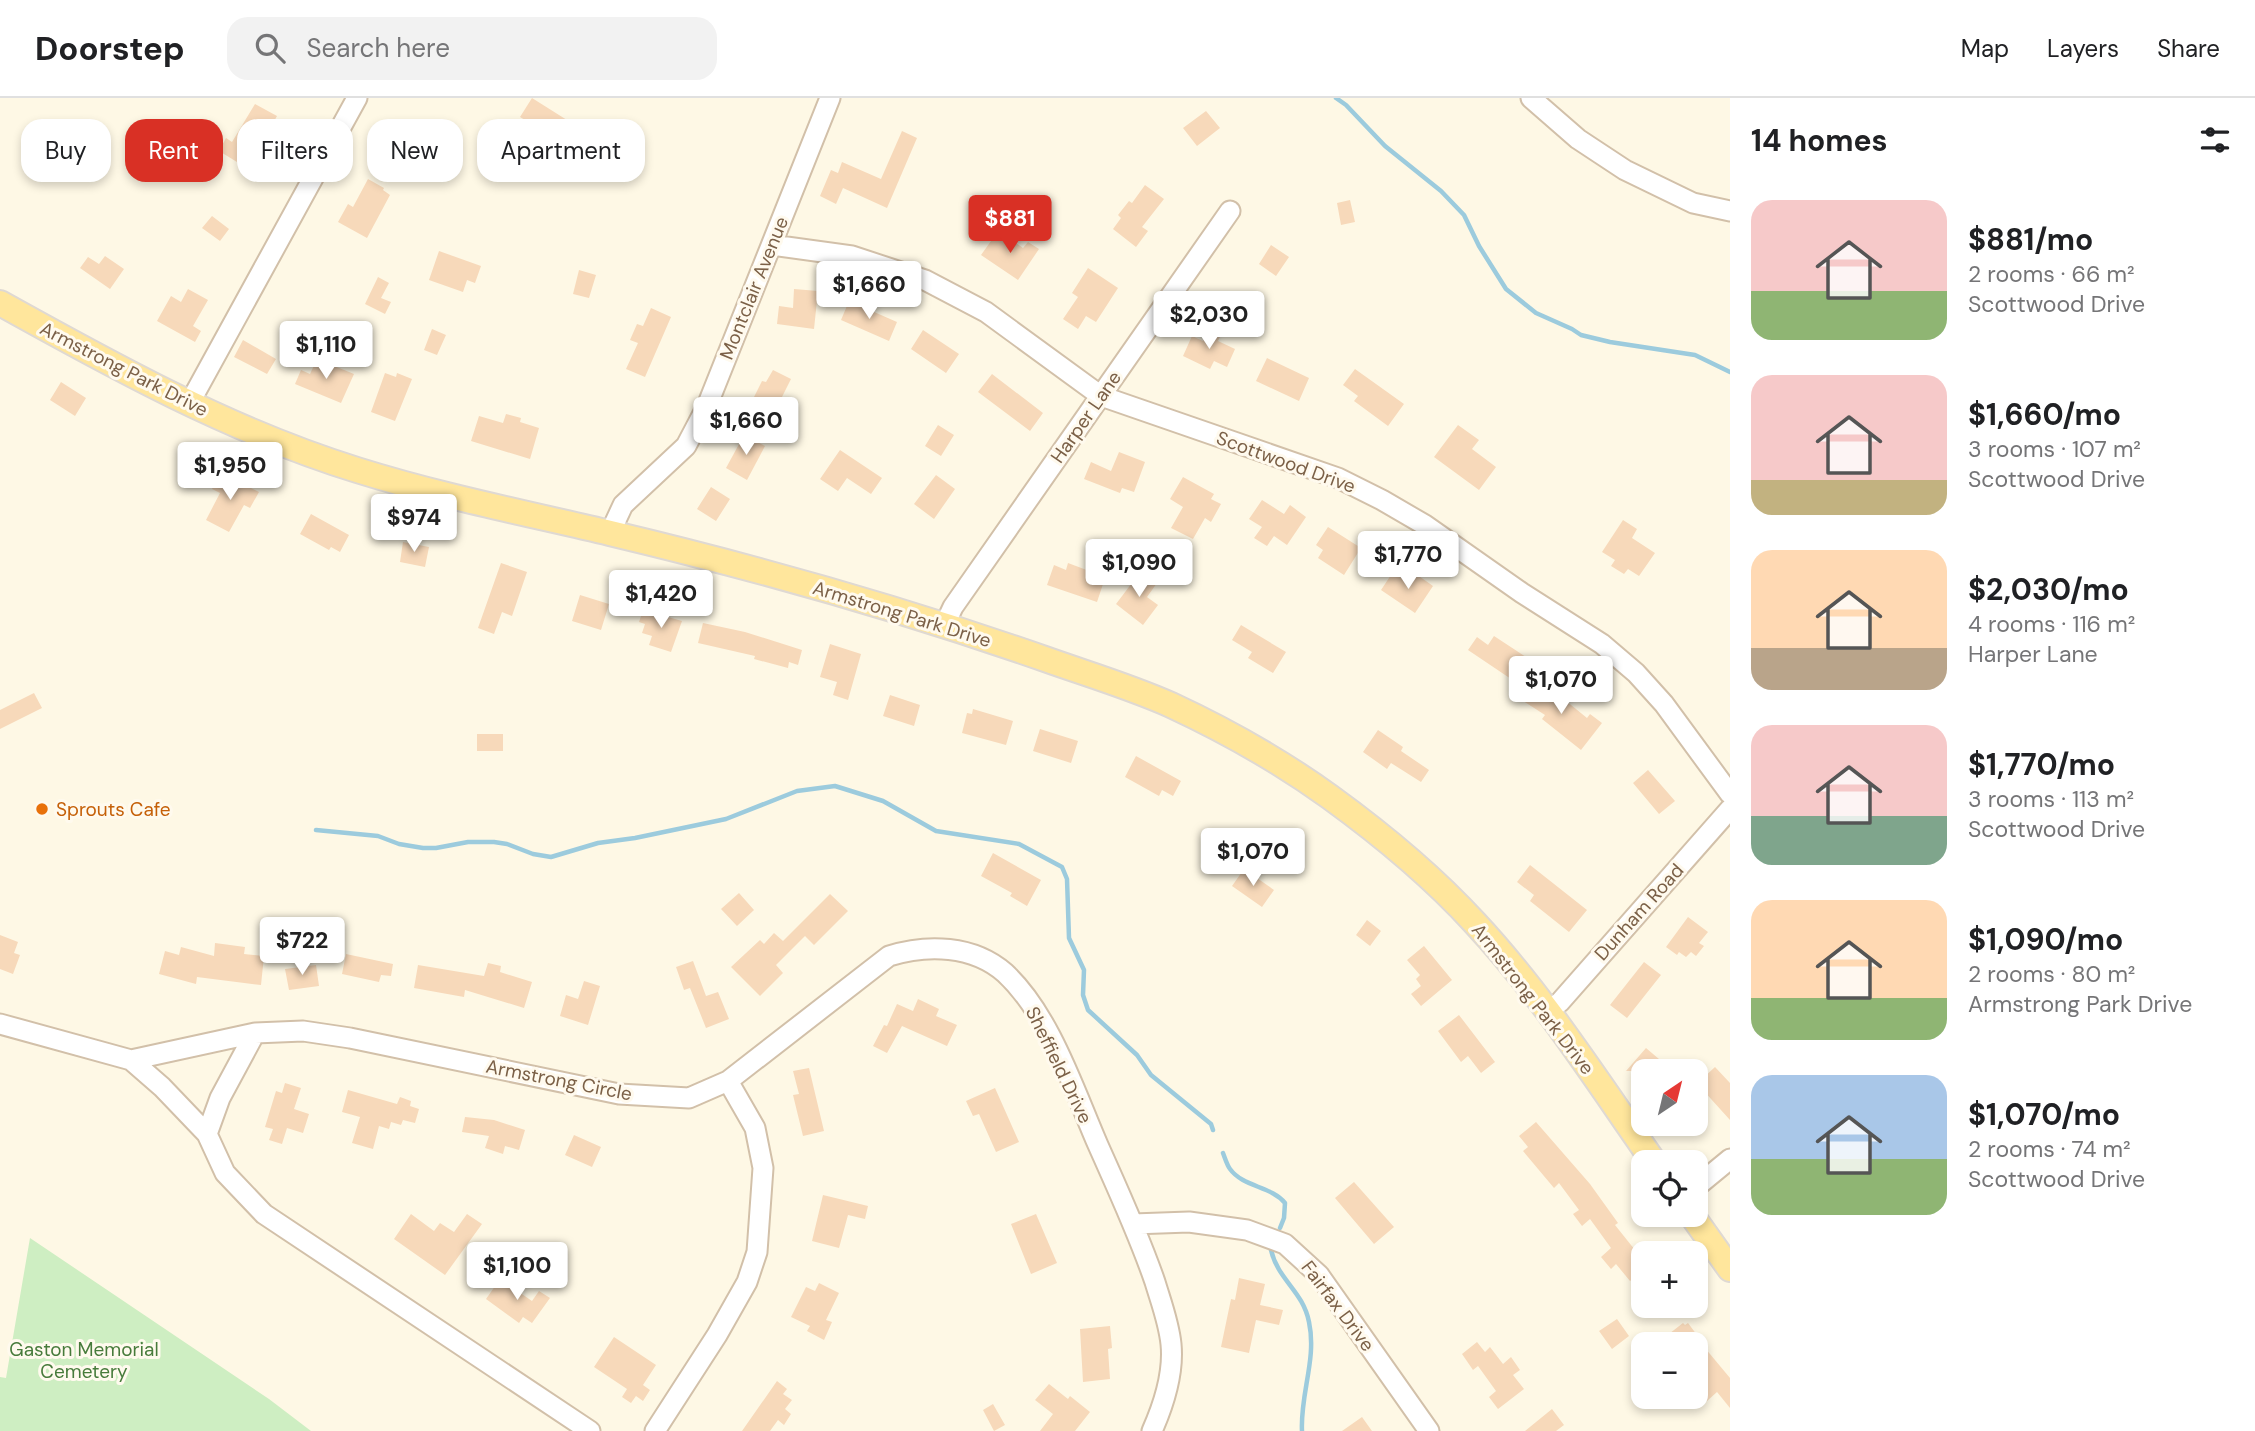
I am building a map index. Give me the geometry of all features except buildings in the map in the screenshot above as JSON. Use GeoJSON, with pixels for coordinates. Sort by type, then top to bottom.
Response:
{"type":"FeatureCollection","features":[{"type":"Feature","properties":{"kind":"main road","name":"Armstrong Park Drive"},"geometry":{"type":"LineString","coordinates":[[0,303],[189,404],[244,430],[358,471],[532,516],[610,533],[817,587],[945,624],[1146,695],[1227,733],[1329,797],[1433,881],[1479,927],[1547,1012],[1645,1150]]}},
{"type":"Feature","properties":{"kind":"main road"},"geometry":{"type":"LineString","coordinates":[[1700,1227],[1730,1269]]}},
{"type":"Feature","properties":{"kind":"street"},"geometry":{"type":"LineString","coordinates":[[189,404],[358,98]]}},
{"type":"Feature","properties":{"kind":"street","name":"Montclair Avenue"},"geometry":{"type":"LineString","coordinates":[[610,533],[623,505],[686,446],[707,406],[831,98]]}},
{"type":"Feature","properties":{"kind":"street"},"geometry":{"type":"LineString","coordinates":[[1531,98],[1578,139],[1625,170],[1693,203],[1730,211]]}},
{"type":"Feature","properties":{"kind":"street","name":"Harper Lane"},"geometry":{"type":"LineString","coordinates":[[945,624],[953,607],[1230,211]]}},
{"type":"Feature","properties":{"kind":"street","name":"Scottwood Drive"},"geometry":{"type":"LineString","coordinates":[[772,244],[852,256],[925,280],[986,312],[1101,396],[1338,478],[1382,499],[1602,644],[1636,673],[1686,732],[1730,794]]}},
{"type":"Feature","properties":{"kind":"street","name":"Dunham Road"},"geometry":{"type":"LineString","coordinates":[[1547,1012],[1560,1002],[1730,809]]}},
{"type":"Feature","properties":{"kind":"street","name":"Sheffield Drive"},"geometry":{"type":"LineString","coordinates":[[728,1081],[889,956],[913,949],[961,951],[984,959],[1004,972],[1020,990],[1047,1031],[1133,1224],[1161,1301],[1171,1340],[1172,1364],[1161,1411],[1152,1431]]}},
{"type":"Feature","properties":{"kind":"street","name":"Armstrong Circle"},"geometry":{"type":"LineString","coordinates":[[0,1024],[131,1060],[162,1087],[207,1134],[225,1173],[264,1214],[590,1431]]}},
{"type":"Feature","properties":{"kind":"street","name":"Armstrong Circle"},"geometry":{"type":"LineString","coordinates":[[131,1060],[255,1033],[303,1031],[350,1038],[619,1094],[689,1098],[728,1081]]}},
{"type":"Feature","properties":{"kind":"street"},"geometry":{"type":"LineString","coordinates":[[207,1134],[220,1098],[255,1033]]}},
{"type":"Feature","properties":{"kind":"street"},"geometry":{"type":"LineString","coordinates":[[654,1431],[717,1335],[747,1282],[757,1252],[764,1168],[755,1128],[728,1081]]}},
{"type":"Feature","properties":{"kind":"street"},"geometry":{"type":"LineString","coordinates":[[1708,1177],[1730,1159]]}},
{"type":"Feature","properties":{"kind":"street","name":"Fairfax Drive"},"geometry":{"type":"LineString","coordinates":[[1133,1224],[1189,1222],[1247,1230],[1285,1244],[1319,1275],[1429,1431]]}},
{"type":"Feature","properties":{"kind":"green space","name":"Gaston Memorial Cemetery"},"geometry":{"type":"Polygon","coordinates":[[[30,1238],[269,1399],[311,1431],[0,1431],[0,1377],[6,1378],[30,1238]]]}},
{"type":"Feature","properties":{"kind":"waterway"},"geometry":{"type":"LineString","coordinates":[[1336,98],[1385,146],[1441,191],[1464,215],[1479,246],[1506,289],[1536,313],[1581,335],[1695,355],[1730,372]]}},
{"type":"Feature","properties":{"kind":"waterway"},"geometry":{"type":"LineString","coordinates":[[316,830],[378,836],[399,844],[423,848],[468,842],[494,842],[551,857],[598,843],[726,819],[797,791],[835,786],[883,801],[936,831],[1019,844],[1062,867],[1067,879],[1069,938],[1084,970],[1083,995],[1088,1010],[1137,1055],[1151,1075],[1211,1124],[1213,1130]]}},
{"type":"Feature","properties":{"kind":"waterway"},"geometry":{"type":"LineString","coordinates":[[1223,1153],[1229,1167],[1242,1180],[1272,1193],[1285,1203],[1280,1228]]}},
{"type":"Feature","properties":{"kind":"waterway"},"geometry":{"type":"LineString","coordinates":[[1271,1250],[1279,1270],[1302,1302],[1309,1322],[1311,1349],[1302,1431]]}},
{"type":"Feature","properties":{"kind":"place","name":"Sprouts Cafe"},"geometry":{"type":"Point","coordinates":[42,809]}}]}
